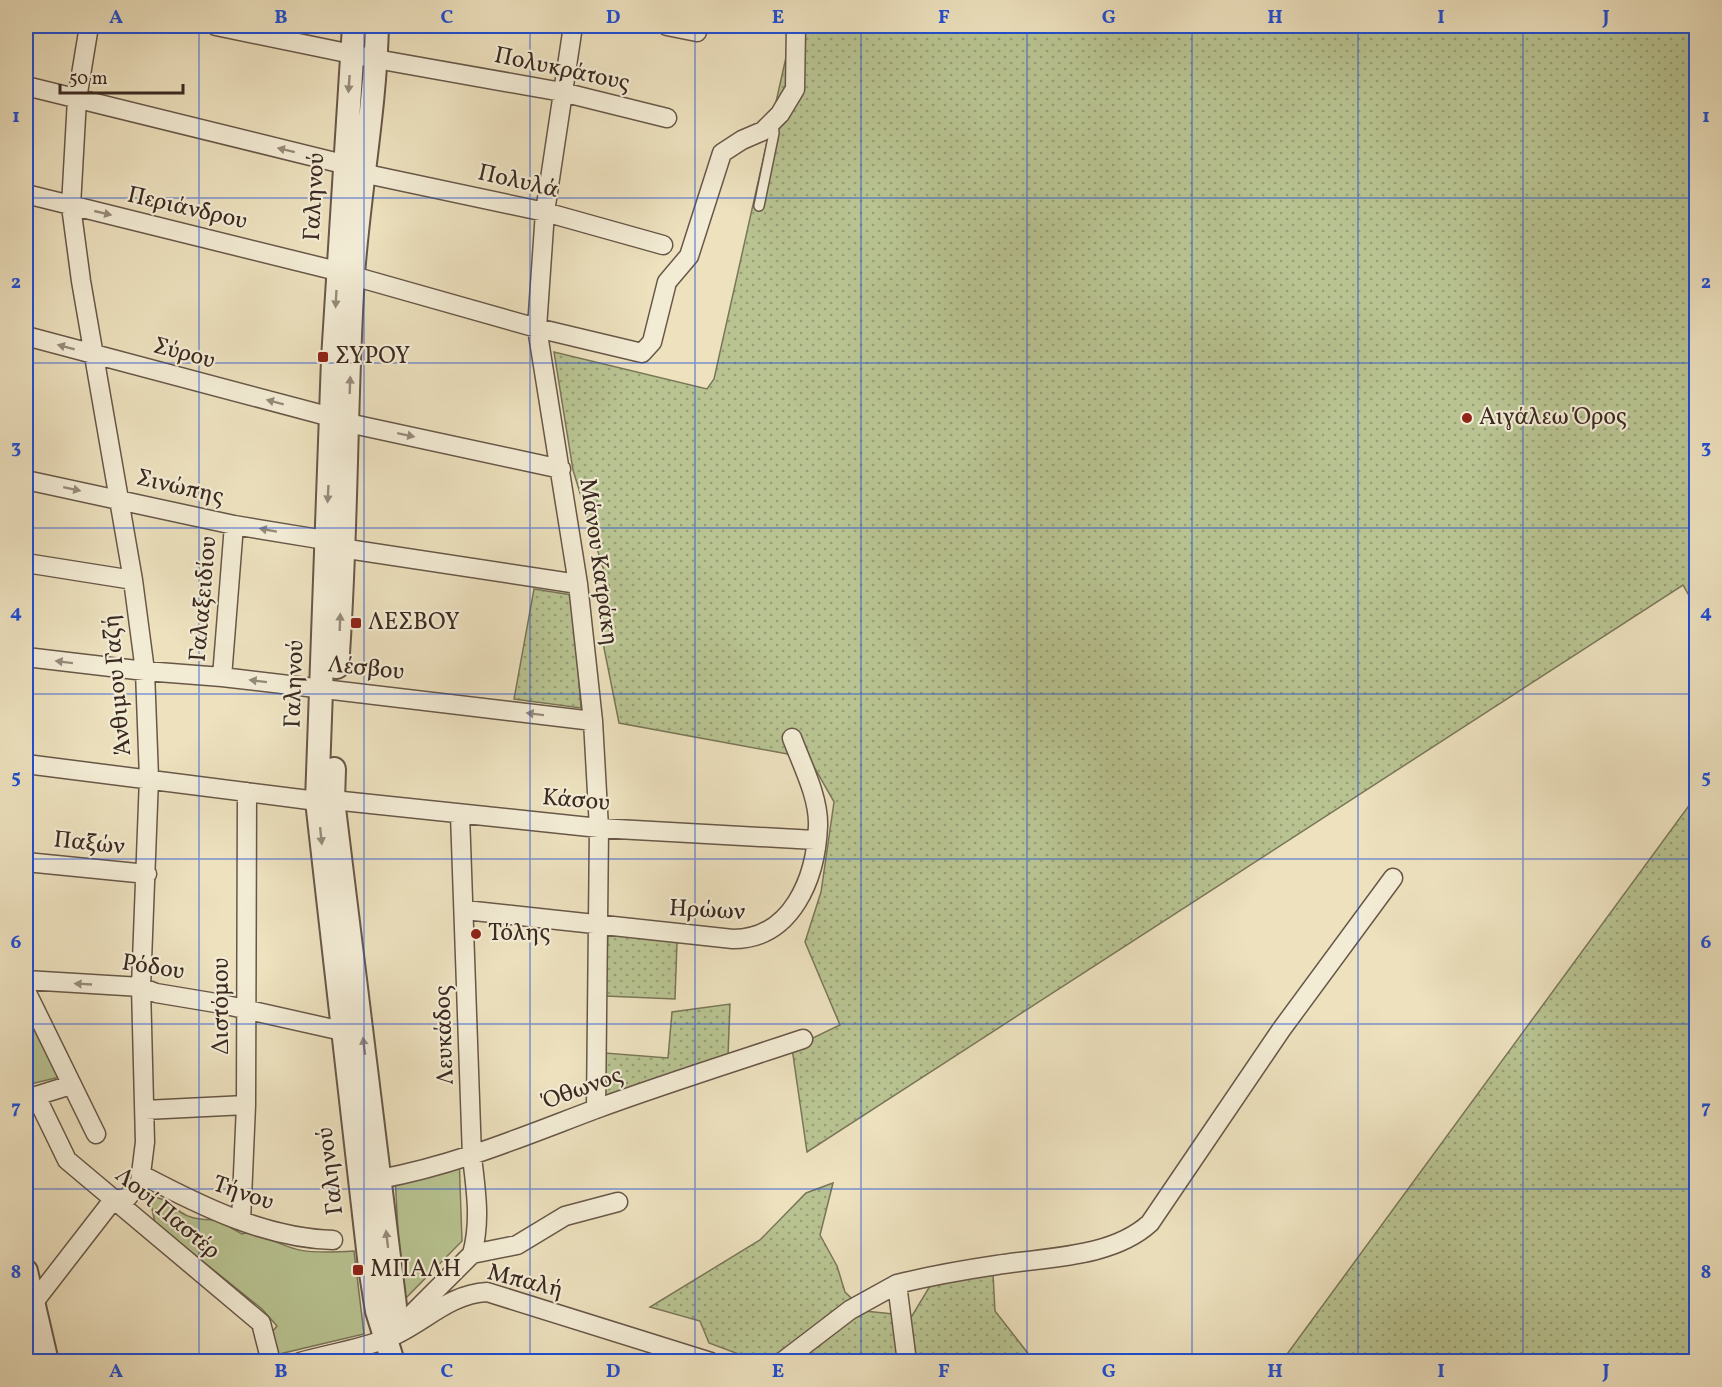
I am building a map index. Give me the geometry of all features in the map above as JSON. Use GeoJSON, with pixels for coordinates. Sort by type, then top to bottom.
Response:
{"type":"FeatureCollection","features":[{"type":"Feature","properties":{"kind":"street","name":"Άνθιμου Γαζή"},"geometry":{"type":"LineString","coordinates":[[34,1302],[113,1200],[127,1198],[142,1175],[146,1142],[141,987],[149,778],[145,671],[133,580],[71,206],[77,99],[89,26]]}},
{"type":"Feature","properties":{"kind":"street"},"geometry":{"type":"LineString","coordinates":[[216,26],[352,53]]}},
{"type":"Feature","properties":{"kind":"street","name":"Γαληνού"},"geometry":{"type":"LineString","coordinates":[[354,26],[352,168],[333,544],[341,621],[329,689],[325,800],[342,1031],[370,1267],[377,1311],[388,1339],[393,1362]]}},
{"type":"Feature","properties":{"kind":"street","name":"Γαληνού"},"geometry":{"type":"LineString","coordinates":[[352,168],[376,59],[377,26]]}},
{"type":"Feature","properties":{"kind":"street","name":"Μάνου Κατράκη"},"geometry":{"type":"LineString","coordinates":[[573,26],[545,212],[537,328],[578,584],[593,721],[599,828],[596,1109]]}},
{"type":"Feature","properties":{"kind":"street"},"geometry":{"type":"LineString","coordinates":[[667,26],[696,32]]}},
{"type":"Feature","properties":{"kind":"street"},"geometry":{"type":"LineString","coordinates":[[773,121],[795,89],[796,26]]}},
{"type":"Feature","properties":{"kind":"street","name":"Πολυκράτους"},"geometry":{"type":"LineString","coordinates":[[352,53],[562,92],[667,118]]}},
{"type":"Feature","properties":{"kind":"street","name":"Πολυλά"},"geometry":{"type":"LineString","coordinates":[[26,86],[352,168],[545,212],[663,245]]}},
{"type":"Feature","properties":{"kind":"street","name":"Περιάνδρου"},"geometry":{"type":"LineString","coordinates":[[26,194],[205,236],[537,328],[642,353],[649,348],[667,282],[689,256],[722,153],[742,140],[763,131],[773,121]]}},
{"type":"Feature","properties":{"kind":"street","name":"Σύρου"},"geometry":{"type":"LineString","coordinates":[[26,336],[340,420],[561,469]]}},
{"type":"Feature","properties":{"kind":"street","name":"Σινώπης"},"geometry":{"type":"LineString","coordinates":[[26,480],[333,544],[578,584]]}},
{"type":"Feature","properties":{"kind":"street","name":"Γαλαξειδίου"},"geometry":{"type":"LineString","coordinates":[[222,677],[234,525]]}},
{"type":"Feature","properties":{"kind":"street"},"geometry":{"type":"LineString","coordinates":[[26,562],[133,580]]}},
{"type":"Feature","properties":{"kind":"street","name":"Λέσβου"},"geometry":{"type":"LineString","coordinates":[[26,657],[329,689],[593,721]]}},
{"type":"Feature","properties":{"kind":"street","name":"Ηρώων"},"geometry":{"type":"LineString","coordinates":[[465,910],[733,939],[764,935],[795,906],[802,894],[818,826],[816,809],[792,738]]}},
{"type":"Feature","properties":{"kind":"street","name":"Κάσου"},"geometry":{"type":"LineString","coordinates":[[26,764],[247,792],[599,828],[815,840]]}},
{"type":"Feature","properties":{"kind":"street","name":"Διστόμου"},"geometry":{"type":"LineString","coordinates":[[242,1221],[246,1105],[247,792]]}},
{"type":"Feature","properties":{"kind":"street","name":"Γαληνού"},"geometry":{"type":"LineString","coordinates":[[325,800],[380,1179],[395,1306],[388,1339]]}},
{"type":"Feature","properties":{"kind":"street","name":"Λευκάδος"},"geometry":{"type":"LineString","coordinates":[[460,814],[472,1157],[478,1231],[472,1254]]}},
{"type":"Feature","properties":{"kind":"street","name":"Παξών"},"geometry":{"type":"LineString","coordinates":[[26,862],[147,874]]}},
{"type":"Feature","properties":{"kind":"street"},"geometry":{"type":"LineString","coordinates":[[782,1362],[850,1310],[897,1284],[948,1272],[1092,1250],[1124,1241],[1142,1231],[1175,1187],[1281,1030],[1393,878]]}},
{"type":"Feature","properties":{"kind":"street","name":"Ρόδου"},"geometry":{"type":"LineString","coordinates":[[26,980],[141,987],[156,993],[246,1009],[342,1031]]}},
{"type":"Feature","properties":{"kind":"street"},"geometry":{"type":"LineString","coordinates":[[26,991],[96,1134]]}},
{"type":"Feature","properties":{"kind":"street","name":"Όθωνος"},"geometry":{"type":"LineString","coordinates":[[380,1179],[426,1171],[472,1157],[596,1109],[803,1039]]}},
{"type":"Feature","properties":{"kind":"street"},"geometry":{"type":"LineString","coordinates":[[31,1098],[71,1085]]}},
{"type":"Feature","properties":{"kind":"street","name":"Λουί Παστέρ"},"geometry":{"type":"LineString","coordinates":[[31,1098],[67,1160],[261,1323],[271,1362]]}},
{"type":"Feature","properties":{"kind":"street"},"geometry":{"type":"LineString","coordinates":[[145,1110],[246,1105]]}},
{"type":"Feature","properties":{"kind":"street","name":"Τήνου"},"geometry":{"type":"LineString","coordinates":[[142,1175],[220,1215],[310,1240],[333,1240]]}},
{"type":"Feature","properties":{"kind":"street"},"geometry":{"type":"LineString","coordinates":[[388,1339],[472,1254],[517,1245],[565,1216],[618,1202]]}},
{"type":"Feature","properties":{"kind":"street"},"geometry":{"type":"LineString","coordinates":[[26,1271],[34,1302],[33,1335],[47,1362]]}},
{"type":"Feature","properties":{"kind":"street"},"geometry":{"type":"LineString","coordinates":[[897,1284],[907,1362]]}},
{"type":"Feature","properties":{"kind":"street","name":"Μπαλή"},"geometry":{"type":"LineString","coordinates":[[300,1362],[388,1339],[459,1298],[472,1293],[486,1292],[711,1362]]}},
{"type":"Feature","properties":{"kind":"lane"},"geometry":{"type":"LineString","coordinates":[[759,206],[774,133],[773,121]]}},
{"type":"Feature","properties":{"kind":"green space"},"geometry":{"type":"Polygon","coordinates":[[[793,26],[1696,26],[1696,608],[1683,585],[807,1152],[792,1048],[840,1025],[805,942],[821,892],[834,802],[809,758],[619,723],[603,643],[603,568],[573,470],[554,352],[707,389],[714,379],[793,26]]]}},
{"type":"Feature","properties":{"kind":"green space"},"geometry":{"type":"Polygon","coordinates":[[[534,589],[572,595],[581,708],[514,699],[534,589]]]}},
{"type":"Feature","properties":{"kind":"green space"},"geometry":{"type":"Polygon","coordinates":[[[1696,796],[1696,1361],[1282,1361],[1696,796]]]}},
{"type":"Feature","properties":{"kind":"green space"},"geometry":{"type":"Polygon","coordinates":[[[608,933],[677,942],[675,999],[605,996],[608,933]]]}},
{"type":"Feature","properties":{"kind":"green space"},"geometry":{"type":"Polygon","coordinates":[[[26,1004],[60,1077],[26,1085],[26,1004]]]}},
{"type":"Feature","properties":{"kind":"green space"},"geometry":{"type":"Polygon","coordinates":[[[730,1004],[728,1056],[605,1097],[605,1053],[668,1058],[672,1012],[730,1004]]]}},
{"type":"Feature","properties":{"kind":"green space"},"geometry":{"type":"Polygon","coordinates":[[[459,1155],[462,1241],[402,1302],[395,1176],[459,1155]]]}},
{"type":"Feature","properties":{"kind":"green space"},"geometry":{"type":"Polygon","coordinates":[[[833,1183],[820,1235],[837,1266],[845,1292],[865,1311],[912,1316],[930,1286],[993,1274],[995,1311],[1034,1361],[757,1361],[709,1343],[700,1321],[650,1307],[760,1240],[806,1193],[833,1183]]]}},
{"type":"Feature","properties":{"kind":"green space"},"geometry":{"type":"Polygon","coordinates":[[[155,1197],[171,1202],[188,1216],[224,1220],[231,1228],[242,1234],[253,1231],[291,1248],[312,1252],[354,1251],[364,1334],[275,1355],[271,1333],[277,1326],[262,1309],[155,1223],[151,1204],[155,1197]]]}},
{"type":"Feature","properties":{"kind":"place","name":"ΣΥΡΟΥ"},"geometry":{"type":"Point","coordinates":[323,357]}},
{"type":"Feature","properties":{"kind":"place","name":"Αιγάλεω Όρος"},"geometry":{"type":"Point","coordinates":[1467,418]}},
{"type":"Feature","properties":{"kind":"place","name":"ΛΕΣΒΟΥ"},"geometry":{"type":"Point","coordinates":[356,623]}},
{"type":"Feature","properties":{"kind":"place","name":"Τόλης"},"geometry":{"type":"Point","coordinates":[476,934]}},
{"type":"Feature","properties":{"kind":"place","name":"ΜΠΑΛΗ"},"geometry":{"type":"Point","coordinates":[358,1270]}}]}
